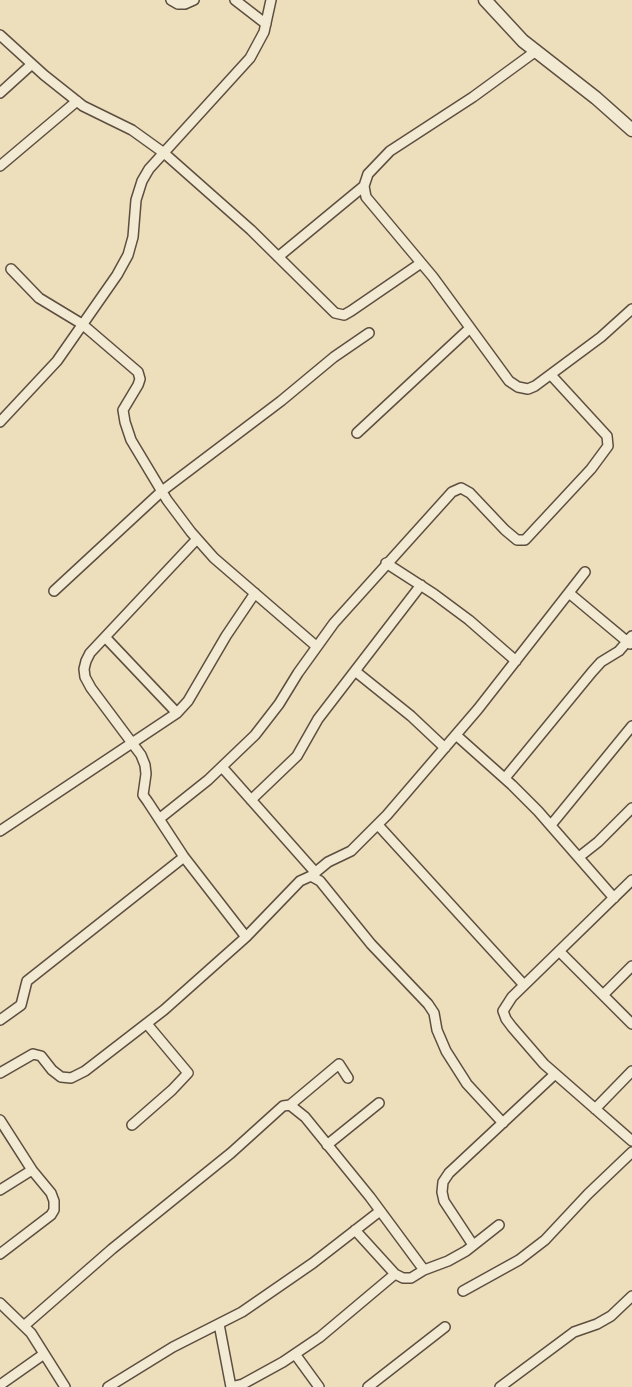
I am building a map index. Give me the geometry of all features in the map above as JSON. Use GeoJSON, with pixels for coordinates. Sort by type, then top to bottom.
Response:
{"type":"FeatureCollection","features":[{"type":"Feature","properties":{"kind":"street"},"geometry":{"type":"LineString","coordinates":[[171,0],[178,4],[194,0]]}},
{"type":"Feature","properties":{"kind":"street"},"geometry":{"type":"LineString","coordinates":[[235,0],[266,24]]}},
{"type":"Feature","properties":{"kind":"street"},"geometry":{"type":"LineString","coordinates":[[0,422],[57,361],[117,275],[128,255],[133,237],[136,200],[142,181],[164,153],[250,58],[264,32],[271,0]]}},
{"type":"Feature","properties":{"kind":"street"},"geometry":{"type":"LineString","coordinates":[[485,0],[498,16],[536,51],[632,129]]}},
{"type":"Feature","properties":{"kind":"street"},"geometry":{"type":"LineString","coordinates":[[0,35],[77,101],[102,117],[132,130],[164,153],[244,223],[335,313],[344,315],[421,263]]}},
{"type":"Feature","properties":{"kind":"street"},"geometry":{"type":"LineString","coordinates":[[536,51],[473,97],[390,151],[368,174],[364,186],[366,197],[421,263],[509,381],[518,387],[528,389],[551,375],[601,337],[632,309]]}},
{"type":"Feature","properties":{"kind":"street"},"geometry":{"type":"LineString","coordinates":[[0,93],[32,64]]}},
{"type":"Feature","properties":{"kind":"street"},"geometry":{"type":"LineString","coordinates":[[0,166],[77,101]]}},
{"type":"Feature","properties":{"kind":"street"},"geometry":{"type":"LineString","coordinates":[[278,257],[364,186]]}},
{"type":"Feature","properties":{"kind":"street"},"geometry":{"type":"LineString","coordinates":[[11,269],[39,298],[82,324],[138,372],[140,379],[138,385],[123,410],[125,422],[131,440],[162,491],[214,558],[316,646]]}},
{"type":"Feature","properties":{"kind":"street"},"geometry":{"type":"LineString","coordinates":[[357,433],[470,328]]}},
{"type":"Feature","properties":{"kind":"street"},"geometry":{"type":"LineString","coordinates":[[54,591],[162,491],[281,401],[334,357],[369,333]]}},
{"type":"Feature","properties":{"kind":"street"},"geometry":{"type":"LineString","coordinates":[[159,819],[222,767],[255,735],[279,704],[316,646],[386,563],[452,492],[461,488],[470,493],[505,530],[517,540],[525,540],[591,469],[608,446],[607,436],[551,375]]}},
{"type":"Feature","properties":{"kind":"street"},"geometry":{"type":"LineString","coordinates":[[197,539],[105,637],[86,661],[85,677],[133,744],[145,765],[143,795],[184,857],[246,936]]}},
{"type":"Feature","properties":{"kind":"street"},"geometry":{"type":"LineString","coordinates":[[386,563],[469,620],[516,661]]}},
{"type":"Feature","properties":{"kind":"street"},"geometry":{"type":"LineString","coordinates":[[0,1072],[33,1054],[41,1056],[61,1077],[71,1078],[85,1071],[147,1024],[246,936],[300,881],[328,862],[351,851],[378,825],[456,735],[585,572]]}},
{"type":"Feature","properties":{"kind":"street"},"geometry":{"type":"LineString","coordinates":[[251,800],[297,756],[318,720],[421,585]]}},
{"type":"Feature","properties":{"kind":"street"},"geometry":{"type":"LineString","coordinates":[[0,831],[177,713],[189,701],[226,636],[255,593]]}},
{"type":"Feature","properties":{"kind":"street"},"geometry":{"type":"LineString","coordinates":[[505,778],[601,662],[630,641],[569,593]]}},
{"type":"Feature","properties":{"kind":"street"},"geometry":{"type":"LineString","coordinates":[[105,637],[177,713]]}},
{"type":"Feature","properties":{"kind":"street"},"geometry":{"type":"LineString","coordinates":[[355,671],[404,710],[445,748]]}},
{"type":"Feature","properties":{"kind":"street"},"geometry":{"type":"LineString","coordinates":[[551,825],[632,726]]}},
{"type":"Feature","properties":{"kind":"street"},"geometry":{"type":"LineString","coordinates":[[456,735],[505,778],[551,825],[614,898]]}},
{"type":"Feature","properties":{"kind":"street"},"geometry":{"type":"LineString","coordinates":[[222,767],[390,964],[428,1004],[434,1013],[440,1040],[467,1084],[503,1123]]}},
{"type":"Feature","properties":{"kind":"street"},"geometry":{"type":"LineString","coordinates":[[579,857],[598,842],[632,808]]}},
{"type":"Feature","properties":{"kind":"street"},"geometry":{"type":"LineString","coordinates":[[378,825],[524,985]]}},
{"type":"Feature","properties":{"kind":"street"},"geometry":{"type":"LineString","coordinates":[[0,1020],[21,1005],[27,981],[184,857]]}},
{"type":"Feature","properties":{"kind":"street"},"geometry":{"type":"LineString","coordinates":[[632,880],[524,985],[506,1004],[503,1011],[506,1019],[520,1036],[555,1074],[632,1141]]}},
{"type":"Feature","properties":{"kind":"street"},"geometry":{"type":"LineString","coordinates":[[559,951],[632,1024]]}},
{"type":"Feature","properties":{"kind":"street"},"geometry":{"type":"LineString","coordinates":[[603,995],[632,966]]}},
{"type":"Feature","properties":{"kind":"street"},"geometry":{"type":"LineString","coordinates":[[132,1125],[188,1073],[147,1024]]}},
{"type":"Feature","properties":{"kind":"street"},"geometry":{"type":"LineString","coordinates":[[25,1325],[112,1249],[231,1153],[283,1106],[290,1105],[339,1064],[348,1078]]}},
{"type":"Feature","properties":{"kind":"street"},"geometry":{"type":"LineString","coordinates":[[596,1109],[632,1071]]}},
{"type":"Feature","properties":{"kind":"street"},"geometry":{"type":"LineString","coordinates":[[473,1245],[444,1201],[443,1182],[449,1173],[555,1074]]}},
{"type":"Feature","properties":{"kind":"street"},"geometry":{"type":"LineString","coordinates":[[327,1144],[379,1103]]}},
{"type":"Feature","properties":{"kind":"street"},"geometry":{"type":"LineString","coordinates":[[290,1105],[305,1117],[327,1144],[424,1270]]}},
{"type":"Feature","properties":{"kind":"street"},"geometry":{"type":"LineString","coordinates":[[0,1120],[32,1170],[51,1193],[54,1201],[54,1210],[45,1221],[0,1254]]}},
{"type":"Feature","properties":{"kind":"street"},"geometry":{"type":"LineString","coordinates":[[463,1292],[519,1260],[545,1240],[632,1152]]}},
{"type":"Feature","properties":{"kind":"street"},"geometry":{"type":"LineString","coordinates":[[0,1190],[32,1170]]}},
{"type":"Feature","properties":{"kind":"street"},"geometry":{"type":"LineString","coordinates":[[108,1387],[164,1352],[219,1324],[259,1300],[313,1263],[380,1210]]}},
{"type":"Feature","properties":{"kind":"street"},"geometry":{"type":"LineString","coordinates":[[355,1230],[395,1274],[403,1278],[411,1278],[424,1270],[457,1257],[499,1225]]}},
{"type":"Feature","properties":{"kind":"street"},"geometry":{"type":"LineString","coordinates":[[219,1324],[231,1387],[243,1384],[296,1354],[320,1337],[395,1274]]}},
{"type":"Feature","properties":{"kind":"street"},"geometry":{"type":"LineString","coordinates":[[502,1386],[574,1332],[611,1316],[632,1296]]}},
{"type":"Feature","properties":{"kind":"street"},"geometry":{"type":"LineString","coordinates":[[0,1303],[25,1325],[65,1387]]}},
{"type":"Feature","properties":{"kind":"street"},"geometry":{"type":"LineString","coordinates":[[368,1387],[445,1327]]}},
{"type":"Feature","properties":{"kind":"street"},"geometry":{"type":"LineString","coordinates":[[0,1385],[44,1354]]}},
{"type":"Feature","properties":{"kind":"street"},"geometry":{"type":"LineString","coordinates":[[296,1354],[320,1387]]}}]}
